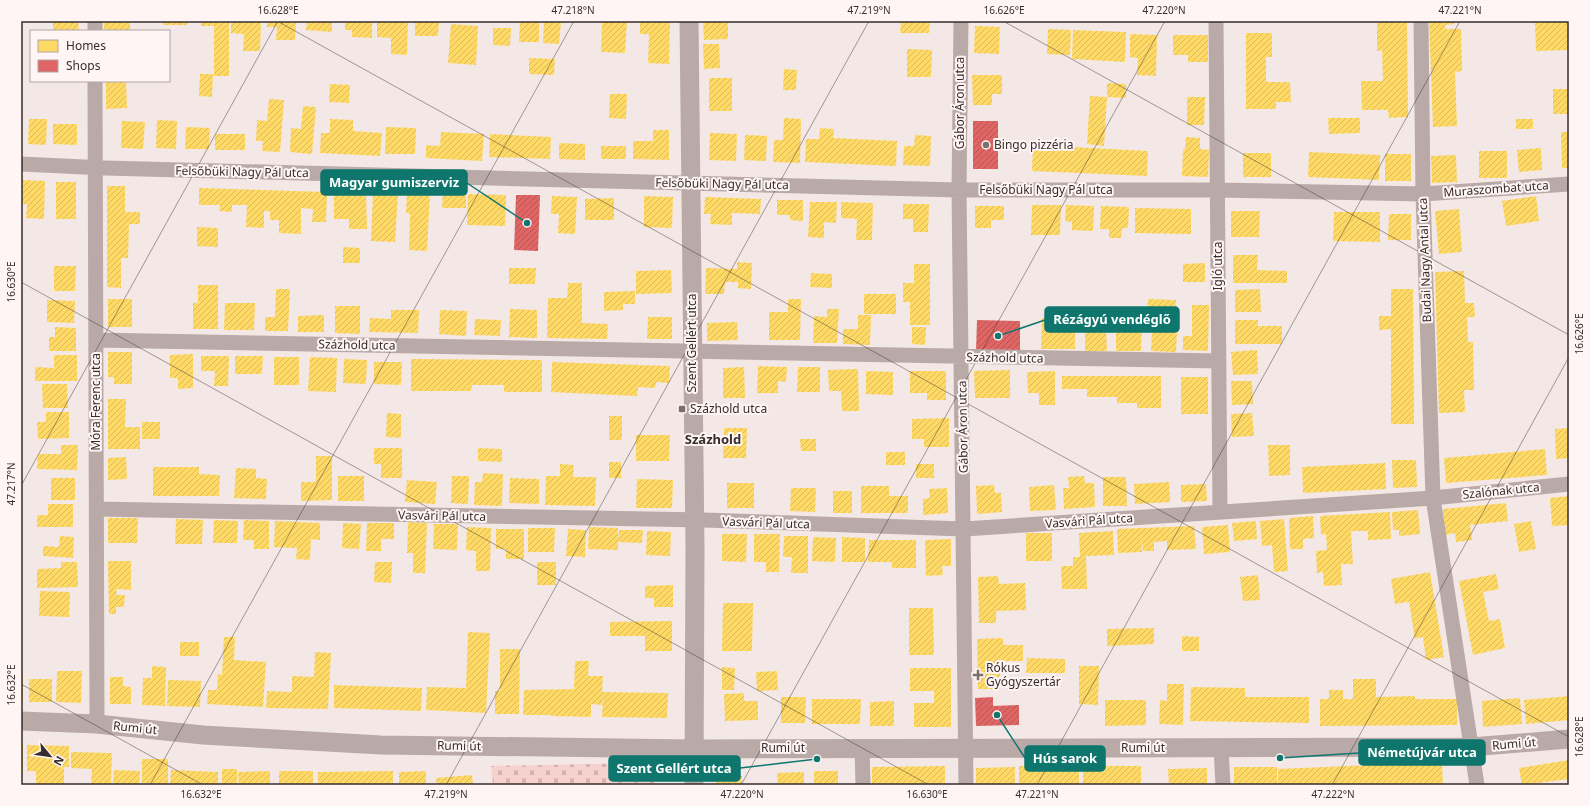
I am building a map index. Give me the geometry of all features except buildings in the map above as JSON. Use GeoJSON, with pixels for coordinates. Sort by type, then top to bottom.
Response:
{"type":"FeatureCollection","features":[{"type":"Feature","properties":{"kind":"street","name":"Szent Gellért utca"},"geometry":{"type":"LineString","coordinates":[[689,21],[696,711],[694,785]]}},
{"type":"Feature","properties":{"kind":"street","name":"Gábor Áron utca"},"geometry":{"type":"LineString","coordinates":[[960,21],[959,190],[966,785]]}},
{"type":"Feature","properties":{"kind":"street","name":"Igló utca"},"geometry":{"type":"LineString","coordinates":[[1216,21],[1220,511]]}},
{"type":"Feature","properties":{"kind":"street","name":"Budai Nagy Antal utca"},"geometry":{"type":"LineString","coordinates":[[1421,21],[1423,194],[1433,498],[1477,785]]}},
{"type":"Feature","properties":{"kind":"street","name":"Móra Ferenc utca"},"geometry":{"type":"LineString","coordinates":[[94,82],[97,724]]}},
{"type":"Feature","properties":{"kind":"street","name":"Felsőbüki Nagy Pál utca"},"geometry":{"type":"LineString","coordinates":[[21,164],[94,168],[959,190],[1218,190],[1423,194]]}},
{"type":"Feature","properties":{"kind":"street","name":"Muraszombat utca"},"geometry":{"type":"LineString","coordinates":[[1423,194],[1569,184]]}},
{"type":"Feature","properties":{"kind":"street","name":"Százhold utca"},"geometry":{"type":"LineString","coordinates":[[96,340],[1219,361]]}},
{"type":"Feature","properties":{"kind":"street","name":"Szalónak utca"},"geometry":{"type":"LineString","coordinates":[[1433,498],[1569,484]]}},
{"type":"Feature","properties":{"kind":"street","name":"Vasvári Pál utca"},"geometry":{"type":"LineString","coordinates":[[97,509],[693,520],[964,530],[1220,511],[1433,498]]}},
{"type":"Feature","properties":{"kind":"street","name":"Rumi út"},"geometry":{"type":"LineString","coordinates":[[21,721],[97,724],[203,735],[314,743],[694,750],[862,748],[966,750],[1471,747],[1569,739]]}},
{"type":"Feature","properties":{"kind":"street"},"geometry":{"type":"LineString","coordinates":[[862,748],[863,785]]}},
{"type":"Feature","properties":{"kind":"street"},"geometry":{"type":"LineString","coordinates":[[1221,748],[1223,785]]}},
{"type":"Feature","properties":{"kind":"green space"},"geometry":{"type":"Polygon","coordinates":[[[637,763],[650,776],[656,785],[493,785],[491,766],[637,763]]]}},
{"type":"Feature","properties":{"kind":"place","name":"Bingo pizzéria"},"geometry":{"type":"Point","coordinates":[986,145]}},
{"type":"Feature","properties":{"kind":"place","name":"Magyar gumiszerviz"},"geometry":{"type":"Point","coordinates":[527,223]}},
{"type":"Feature","properties":{"kind":"place","name":"Rézágyú vendéglő"},"geometry":{"type":"Point","coordinates":[998,336]}},
{"type":"Feature","properties":{"kind":"place","name":"Százhold utca"},"geometry":{"type":"Point","coordinates":[682,409]}},
{"type":"Feature","properties":{"kind":"place","name":"Rókus Gyógyszertár"},"geometry":{"type":"Point","coordinates":[978,675]}},
{"type":"Feature","properties":{"kind":"place","name":"Hús sarok"},"geometry":{"type":"Point","coordinates":[997,715]}},
{"type":"Feature","properties":{"kind":"place","name":"Németújvár utca"},"geometry":{"type":"Point","coordinates":[1280,758]}},
{"type":"Feature","properties":{"kind":"place","name":"Szent Gellért utca"},"geometry":{"type":"Point","coordinates":[817,759]}},
{"type":"Feature","properties":{"kind":"district","name":"Százhold"},"geometry":{"type":"Point","coordinates":[713,439]}}]}
